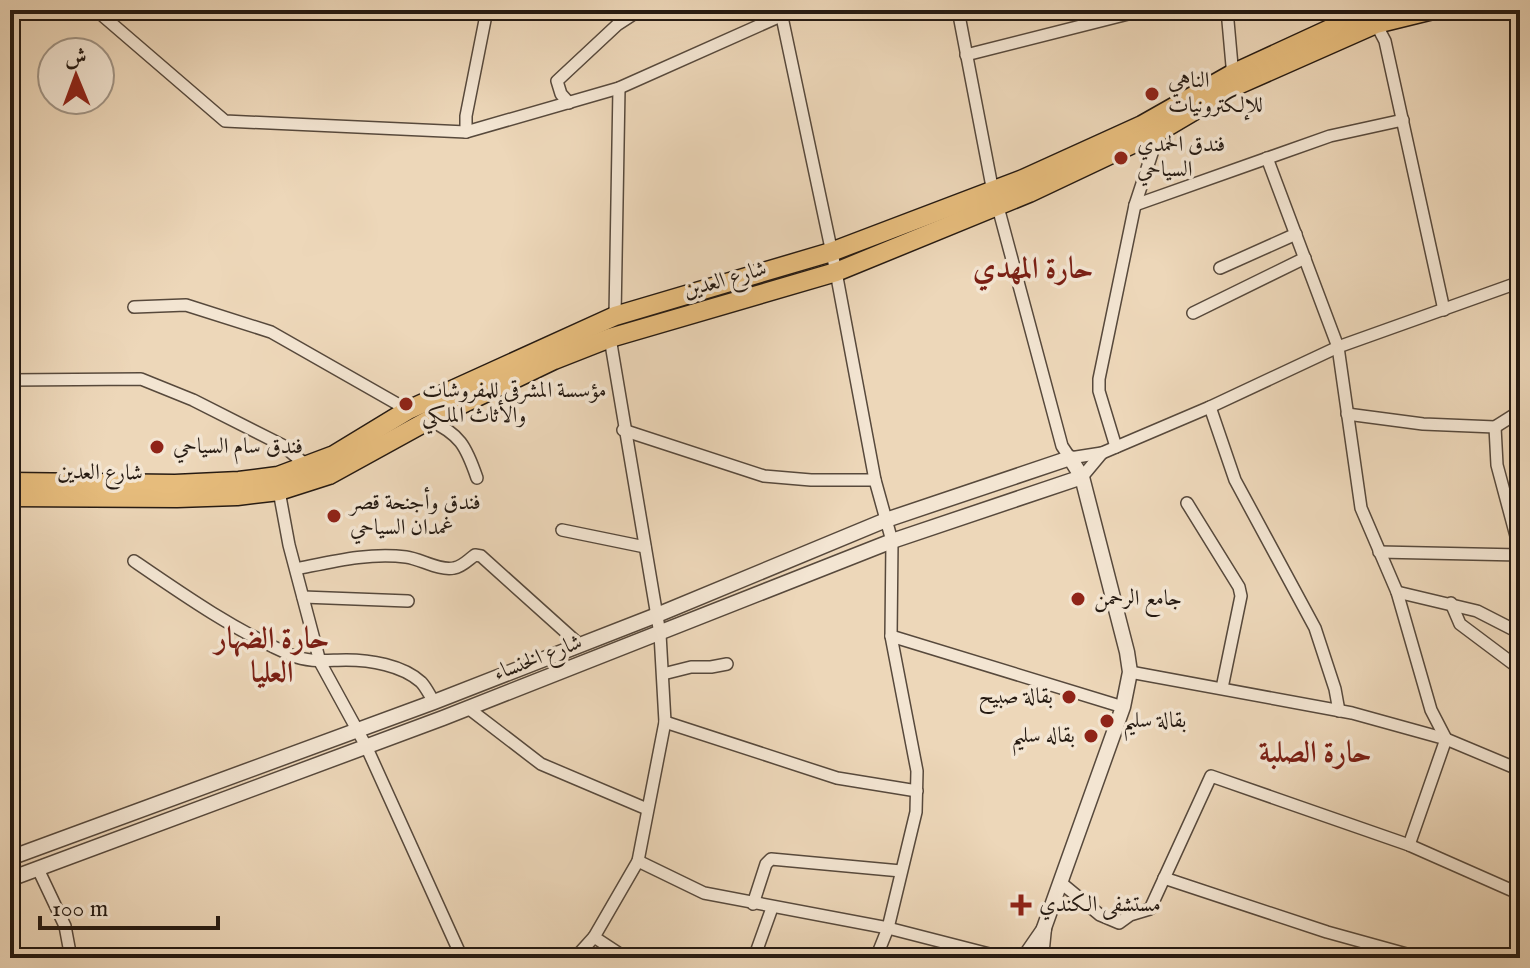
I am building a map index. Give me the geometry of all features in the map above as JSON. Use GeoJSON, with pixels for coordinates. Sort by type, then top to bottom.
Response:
{"type":"FeatureCollection","features":[{"type":"Feature","properties":{"kind":"main road","name":"شارع العدين"},"geometry":{"type":"LineString","coordinates":[[10,482],[175,484],[278,476],[334,455],[408,410],[615,316],[996,199],[1371,14],[1433,10]]}},
{"type":"Feature","properties":{"kind":"main road","name":"شارع العدين"},"geometry":{"type":"LineString","coordinates":[[10,497],[177,498],[279,491],[329,475],[429,420],[554,360],[610,338],[836,272],[996,199],[1160,131],[1235,80]]}},
{"type":"Feature","properties":{"kind":"street"},"geometry":{"type":"LineString","coordinates":[[96,10],[225,121],[466,132],[619,88],[794,10]]}},
{"type":"Feature","properties":{"kind":"street"},"geometry":{"type":"LineString","coordinates":[[466,132],[466,116],[487,10]]}},
{"type":"Feature","properties":{"kind":"street"},"geometry":{"type":"LineString","coordinates":[[569,103],[561,94],[557,81],[617,25],[640,10]]}},
{"type":"Feature","properties":{"kind":"street"},"geometry":{"type":"LineString","coordinates":[[983,10],[958,13],[996,199],[1062,446],[1082,477],[1130,672],[1123,707],[1044,928],[1041,958]]}},
{"type":"Feature","properties":{"kind":"street"},"geometry":{"type":"LineString","coordinates":[[966,55],[1144,10]]}},
{"type":"Feature","properties":{"kind":"street"},"geometry":{"type":"LineString","coordinates":[[1227,10],[1235,80]]}},
{"type":"Feature","properties":{"kind":"street"},"geometry":{"type":"LineString","coordinates":[[1371,14],[1385,41],[1444,310]]}},
{"type":"Feature","properties":{"kind":"street"},"geometry":{"type":"LineString","coordinates":[[782,17],[836,272],[875,480],[892,541],[891,636],[917,771],[916,812],[888,928],[876,958]]}},
{"type":"Feature","properties":{"kind":"street"},"geometry":{"type":"LineString","coordinates":[[615,316],[619,88]]}},
{"type":"Feature","properties":{"kind":"street"},"geometry":{"type":"LineString","coordinates":[[1135,205],[1330,136],[1403,120]]}},
{"type":"Feature","properties":{"kind":"street"},"geometry":{"type":"LineString","coordinates":[[1116,447],[1099,391],[1099,379],[1135,205],[1160,131]]}},
{"type":"Feature","properties":{"kind":"street"},"geometry":{"type":"LineString","coordinates":[[1267,158],[1338,347],[1361,508],[1397,592],[1431,710],[1446,739],[1409,845]]}},
{"type":"Feature","properties":{"kind":"street"},"geometry":{"type":"LineString","coordinates":[[1220,268],[1296,234]]}},
{"type":"Feature","properties":{"kind":"street"},"geometry":{"type":"LineString","coordinates":[[1193,313],[1305,258]]}},
{"type":"Feature","properties":{"kind":"street"},"geometry":{"type":"LineString","coordinates":[[1070,458],[1102,453],[1338,347],[1520,282]]}},
{"type":"Feature","properties":{"kind":"street"},"geometry":{"type":"LineString","coordinates":[[134,307],[186,305],[271,332],[408,410]]}},
{"type":"Feature","properties":{"kind":"street"},"geometry":{"type":"LineString","coordinates":[[575,958],[594,937],[638,861],[665,722],[660,634],[623,430],[610,338]]}},
{"type":"Feature","properties":{"kind":"street"},"geometry":{"type":"LineString","coordinates":[[10,380],[141,379],[193,400],[282,445],[305,464]]}},
{"type":"Feature","properties":{"kind":"street"},"geometry":{"type":"LineString","coordinates":[[1210,407],[1235,480],[1315,628],[1339,711]]}},
{"type":"Feature","properties":{"kind":"street"},"geometry":{"type":"LineString","coordinates":[[1347,414],[1423,424],[1495,427],[1514,415],[1520,415]]}},
{"type":"Feature","properties":{"kind":"street"},"geometry":{"type":"LineString","coordinates":[[429,420],[455,434],[468,450],[477,478]]}},
{"type":"Feature","properties":{"kind":"street"},"geometry":{"type":"LineString","coordinates":[[1495,427],[1502,489],[1516,536],[1520,540]]}},
{"type":"Feature","properties":{"kind":"street"},"geometry":{"type":"LineString","coordinates":[[623,430],[764,476],[875,480]]}},
{"type":"Feature","properties":{"kind":"street"},"geometry":{"type":"LineString","coordinates":[[1082,477],[1102,453]]}},
{"type":"Feature","properties":{"kind":"street","name":"شارع الخنساء"},"geometry":{"type":"LineString","coordinates":[[10,858],[434,702],[657,615],[886,520],[1070,458]]}},
{"type":"Feature","properties":{"kind":"street","name":"شارع الخنساء"},"geometry":{"type":"LineString","coordinates":[[10,879],[468,708],[892,541],[1082,477]]}},
{"type":"Feature","properties":{"kind":"street"},"geometry":{"type":"LineString","coordinates":[[279,491],[320,662],[366,746],[462,958]]}},
{"type":"Feature","properties":{"kind":"street"},"geometry":{"type":"LineString","coordinates":[[1187,503],[1239,587],[1240,607],[1222,688]]}},
{"type":"Feature","properties":{"kind":"street"},"geometry":{"type":"LineString","coordinates":[[562,530],[645,547]]}},
{"type":"Feature","properties":{"kind":"street"},"geometry":{"type":"LineString","coordinates":[[1379,552],[1520,555]]}},
{"type":"Feature","properties":{"kind":"street"},"geometry":{"type":"LineString","coordinates":[[296,569],[382,556],[408,557],[452,569],[475,555],[481,556],[580,645]]}},
{"type":"Feature","properties":{"kind":"street"},"geometry":{"type":"LineString","coordinates":[[134,561],[210,614],[296,657],[320,662],[366,661],[394,667],[420,682],[434,702]]}},
{"type":"Feature","properties":{"kind":"street"},"geometry":{"type":"LineString","coordinates":[[1397,592],[1477,611],[1520,633]]}},
{"type":"Feature","properties":{"kind":"street"},"geometry":{"type":"LineString","coordinates":[[303,597],[408,601]]}},
{"type":"Feature","properties":{"kind":"street"},"geometry":{"type":"LineString","coordinates":[[1451,603],[1460,624],[1520,669]]}},
{"type":"Feature","properties":{"kind":"street"},"geometry":{"type":"LineString","coordinates":[[891,636],[1123,707]]}},
{"type":"Feature","properties":{"kind":"street"},"geometry":{"type":"LineString","coordinates":[[663,674],[691,667],[727,664]]}},
{"type":"Feature","properties":{"kind":"street"},"geometry":{"type":"LineString","coordinates":[[1130,672],[1339,711],[1446,739],[1520,770]]}},
{"type":"Feature","properties":{"kind":"street"},"geometry":{"type":"LineString","coordinates":[[468,708],[541,764],[647,809]]}},
{"type":"Feature","properties":{"kind":"street"},"geometry":{"type":"LineString","coordinates":[[665,722],[837,778],[917,791]]}},
{"type":"Feature","properties":{"kind":"street"},"geometry":{"type":"LineString","coordinates":[[1060,882],[1100,915],[1119,923],[1130,915],[1150,909],[1211,776],[1409,845],[1520,894]]}},
{"type":"Feature","properties":{"kind":"street"},"geometry":{"type":"LineString","coordinates":[[753,904],[766,864],[771,859],[901,871]]}},
{"type":"Feature","properties":{"kind":"street"},"geometry":{"type":"LineString","coordinates":[[638,861],[704,893],[888,928],[1005,958]]}},
{"type":"Feature","properties":{"kind":"street"},"geometry":{"type":"LineString","coordinates":[[38,869],[65,926],[71,958]]}},
{"type":"Feature","properties":{"kind":"street"},"geometry":{"type":"LineString","coordinates":[[1164,878],[1327,932],[1421,958]]}},
{"type":"Feature","properties":{"kind":"street"},"geometry":{"type":"LineString","coordinates":[[754,958],[772,908]]}},
{"type":"Feature","properties":{"kind":"street"},"geometry":{"type":"LineString","coordinates":[[1024,958],[1044,928]]}},
{"type":"Feature","properties":{"kind":"street"},"geometry":{"type":"LineString","coordinates":[[594,937],[626,958]]}},
{"type":"Feature","properties":{"kind":"place","name":"الناهي للإلكترونيات"},"geometry":{"type":"Point","coordinates":[1152,94]}},
{"type":"Feature","properties":{"kind":"place","name":"فندق الحمدي السياحي"},"geometry":{"type":"Point","coordinates":[1121,158]}},
{"type":"Feature","properties":{"kind":"place","name":"مؤسسة المشرقي للمفروشات والأثاث الملكي"},"geometry":{"type":"Point","coordinates":[406,404]}},
{"type":"Feature","properties":{"kind":"place","name":"فندق سام السياحي"},"geometry":{"type":"Point","coordinates":[157,447]}},
{"type":"Feature","properties":{"kind":"place","name":"فندق وأجنحة قصر غمدان السياحي"},"geometry":{"type":"Point","coordinates":[334,516]}},
{"type":"Feature","properties":{"kind":"place","name":"جامع الرحمن"},"geometry":{"type":"Point","coordinates":[1078,599]}},
{"type":"Feature","properties":{"kind":"place","name":"بقالة صبيح"},"geometry":{"type":"Point","coordinates":[1069,697]}},
{"type":"Feature","properties":{"kind":"place","name":"بقالة سليم"},"geometry":{"type":"Point","coordinates":[1107,721]}},
{"type":"Feature","properties":{"kind":"place","name":"بقاله سليم"},"geometry":{"type":"Point","coordinates":[1091,736]}},
{"type":"Feature","properties":{"kind":"place","name":"مستشفى الكندي"},"geometry":{"type":"Point","coordinates":[1021,905]}},
{"type":"Feature","properties":{"kind":"district","name":"حارة المهدي"},"geometry":{"type":"Point","coordinates":[1033,270]}},
{"type":"Feature","properties":{"kind":"district","name":"حارة الضهار العليا"},"geometry":{"type":"Point","coordinates":[272,657]}},
{"type":"Feature","properties":{"kind":"district","name":"حارة الصلبة"},"geometry":{"type":"Point","coordinates":[1315,754]}}]}
